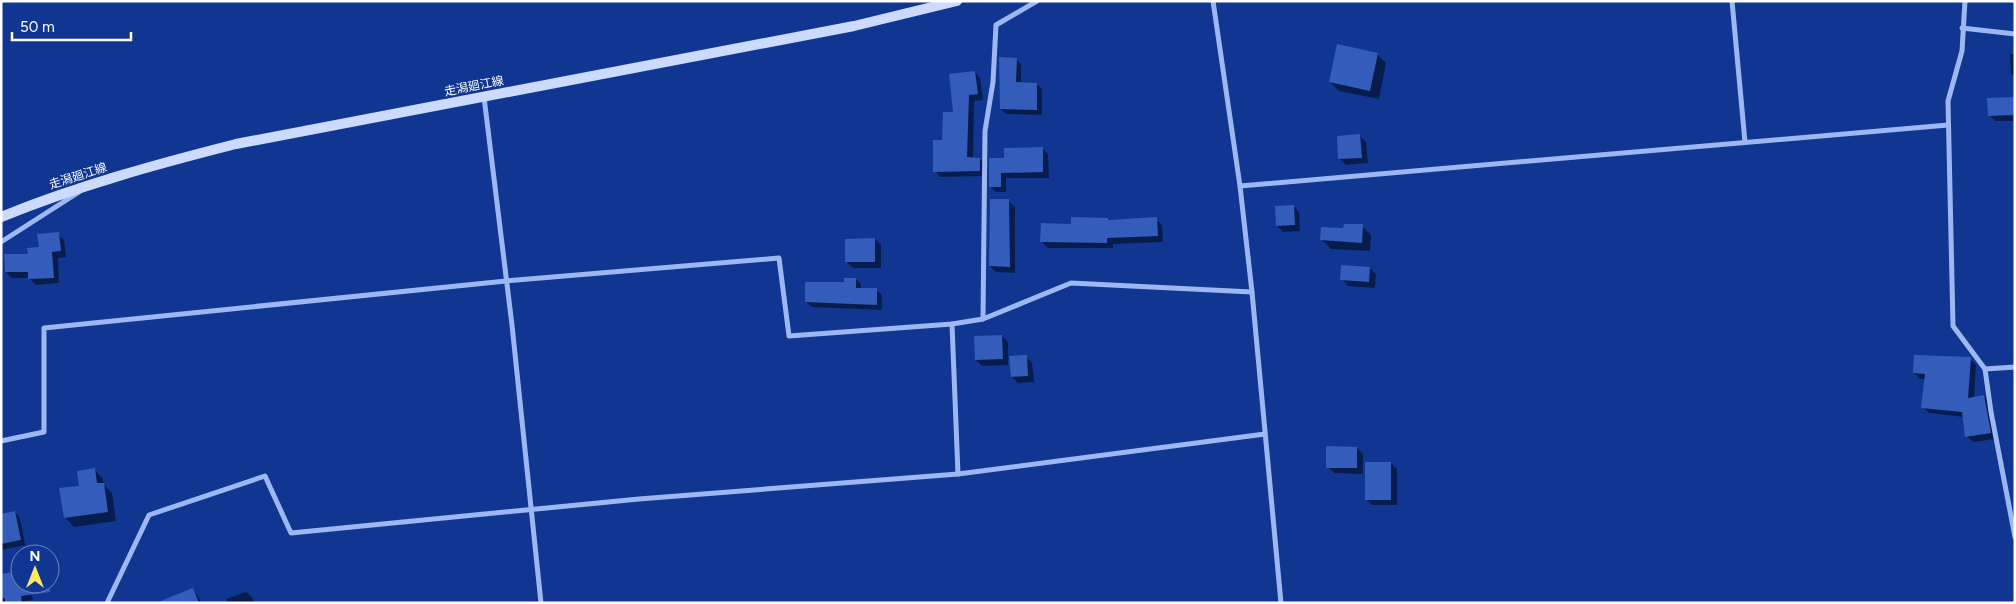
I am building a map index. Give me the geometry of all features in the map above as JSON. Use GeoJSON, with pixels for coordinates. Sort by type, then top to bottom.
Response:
{"type":"FeatureCollection","features":[{"type":"Feature","properties":{"kind":"main road","name":"走潟廻江線"},"geometry":{"type":"LineString","coordinates":[[1,217],[32,204],[154,165],[236,144],[845,28],[957,1]]}},
{"type":"Feature","properties":{"kind":"street"},"geometry":{"type":"LineString","coordinates":[[984,318],[985,131],[993,82],[996,25],[1036,1]]}},
{"type":"Feature","properties":{"kind":"street"},"geometry":{"type":"LineString","coordinates":[[1214,1],[1240,186],[1252,292],[1281,603]]}},
{"type":"Feature","properties":{"kind":"street"},"geometry":{"type":"LineString","coordinates":[[1732,1],[1745,142]]}},
{"type":"Feature","properties":{"kind":"street"},"geometry":{"type":"LineString","coordinates":[[1965,1],[1962,51],[1948,101],[1953,326],[1985,369],[1991,412],[2015,537]]}},
{"type":"Feature","properties":{"kind":"street"},"geometry":{"type":"LineString","coordinates":[[1962,28],[2015,34]]}},
{"type":"Feature","properties":{"kind":"street"},"geometry":{"type":"LineString","coordinates":[[484,97],[512,325],[541,603]]}},
{"type":"Feature","properties":{"kind":"street"},"geometry":{"type":"LineString","coordinates":[[1240,186],[1948,124]]}},
{"type":"Feature","properties":{"kind":"street"},"geometry":{"type":"LineString","coordinates":[[1,242],[90,186]]}},
{"type":"Feature","properties":{"kind":"street"},"geometry":{"type":"LineString","coordinates":[[1,441],[44,432],[44,328],[506,281],[779,258],[789,336],[952,324],[984,318],[1071,283],[1252,292]]}},
{"type":"Feature","properties":{"kind":"street"},"geometry":{"type":"LineString","coordinates":[[952,324],[958,474]]}},
{"type":"Feature","properties":{"kind":"street"},"geometry":{"type":"LineString","coordinates":[[1985,369],[2015,367]]}},
{"type":"Feature","properties":{"kind":"street"},"geometry":{"type":"LineString","coordinates":[[107,603],[150,515],[264,476],[291,533],[639,499],[958,474],[1265,434]]}},
{"type":"Feature","properties":{"kind":"building"},"geometry":{"type":"Polygon","coordinates":[[[1337,44],[1378,53],[1370,91],[1329,82],[1337,44]]]}},
{"type":"Feature","properties":{"kind":"building"},"geometry":{"type":"Polygon","coordinates":[[[999,57],[1017,58],[1016,82],[1037,83],[1037,110],[1000,109],[999,57]]]}},
{"type":"Feature","properties":{"kind":"building"},"geometry":{"type":"Polygon","coordinates":[[[975,71],[978,94],[969,95],[967,157],[980,158],[980,171],[933,172],[933,140],[942,140],[943,112],[953,112],[949,74],[975,71]]]}},
{"type":"Feature","properties":{"kind":"building"},"geometry":{"type":"Polygon","coordinates":[[[2015,97],[2015,115],[1988,116],[1987,98],[2015,97]]]}},
{"type":"Feature","properties":{"kind":"building"},"geometry":{"type":"Polygon","coordinates":[[[1360,134],[1362,158],[1338,159],[1337,136],[1360,134]]]}},
{"type":"Feature","properties":{"kind":"building"},"geometry":{"type":"Polygon","coordinates":[[[1043,147],[1043,172],[1001,173],[1001,187],[989,187],[989,158],[1004,158],[1004,148],[1043,147]]]}},
{"type":"Feature","properties":{"kind":"building"},"geometry":{"type":"Polygon","coordinates":[[[990,199],[1009,199],[1010,267],[989,266],[990,199]]]}},
{"type":"Feature","properties":{"kind":"building"},"geometry":{"type":"Polygon","coordinates":[[[1294,205],[1295,225],[1276,226],[1275,206],[1294,205]]]}},
{"type":"Feature","properties":{"kind":"building"},"geometry":{"type":"Polygon","coordinates":[[[1071,217],[1108,218],[1108,220],[1157,217],[1158,236],[1107,238],[1107,243],[1040,242],[1041,223],[1071,224],[1071,217]]]}},
{"type":"Feature","properties":{"kind":"building"},"geometry":{"type":"Polygon","coordinates":[[[1344,224],[1363,224],[1362,243],[1320,240],[1321,227],[1343,228],[1344,224]]]}},
{"type":"Feature","properties":{"kind":"building"},"geometry":{"type":"Polygon","coordinates":[[[59,232],[61,251],[52,252],[54,278],[28,279],[28,272],[5,272],[4,254],[28,254],[27,248],[39,247],[37,234],[59,232]]]}},
{"type":"Feature","properties":{"kind":"building"},"geometry":{"type":"Polygon","coordinates":[[[875,238],[875,262],[845,262],[845,239],[875,238]]]}},
{"type":"Feature","properties":{"kind":"building"},"geometry":{"type":"Polygon","coordinates":[[[1341,265],[1370,267],[1369,282],[1340,280],[1341,265]]]}},
{"type":"Feature","properties":{"kind":"building"},"geometry":{"type":"Polygon","coordinates":[[[844,278],[856,278],[856,288],[877,288],[877,305],[805,302],[805,282],[844,282],[844,278]]]}},
{"type":"Feature","properties":{"kind":"building"},"geometry":{"type":"Polygon","coordinates":[[[1002,335],[1003,359],[975,360],[974,336],[1002,335]]]}},
{"type":"Feature","properties":{"kind":"building"},"geometry":{"type":"Polygon","coordinates":[[[1027,355],[1028,376],[1011,377],[1009,356],[1027,355]]]}},
{"type":"Feature","properties":{"kind":"building"},"geometry":{"type":"Polygon","coordinates":[[[1914,355],[1971,357],[1968,398],[1984,395],[1991,433],[1965,437],[1962,412],[1921,408],[1925,374],[1913,373],[1914,355]]]}},
{"type":"Feature","properties":{"kind":"building"},"geometry":{"type":"Polygon","coordinates":[[[1326,446],[1357,447],[1357,468],[1326,468],[1326,446]]]}},
{"type":"Feature","properties":{"kind":"building"},"geometry":{"type":"Polygon","coordinates":[[[1365,462],[1391,462],[1391,500],[1365,500],[1365,462]]]}},
{"type":"Feature","properties":{"kind":"building"},"geometry":{"type":"Polygon","coordinates":[[[95,468],[97,483],[104,483],[108,512],[64,518],[59,488],[79,486],[77,471],[95,468]]]}},
{"type":"Feature","properties":{"kind":"building"},"geometry":{"type":"Polygon","coordinates":[[[15,511],[21,540],[1,544],[1,514],[15,511]]]}},
{"type":"Feature","properties":{"kind":"building"},"geometry":{"type":"Polygon","coordinates":[[[10,573],[10,594],[36,594],[21,596],[22,603],[5,603],[5,598],[1,599],[1,574],[10,573]]]}},
{"type":"Feature","properties":{"kind":"building"},"geometry":{"type":"Polygon","coordinates":[[[193,588],[199,603],[158,603],[158,602],[193,588]]]}}]}
